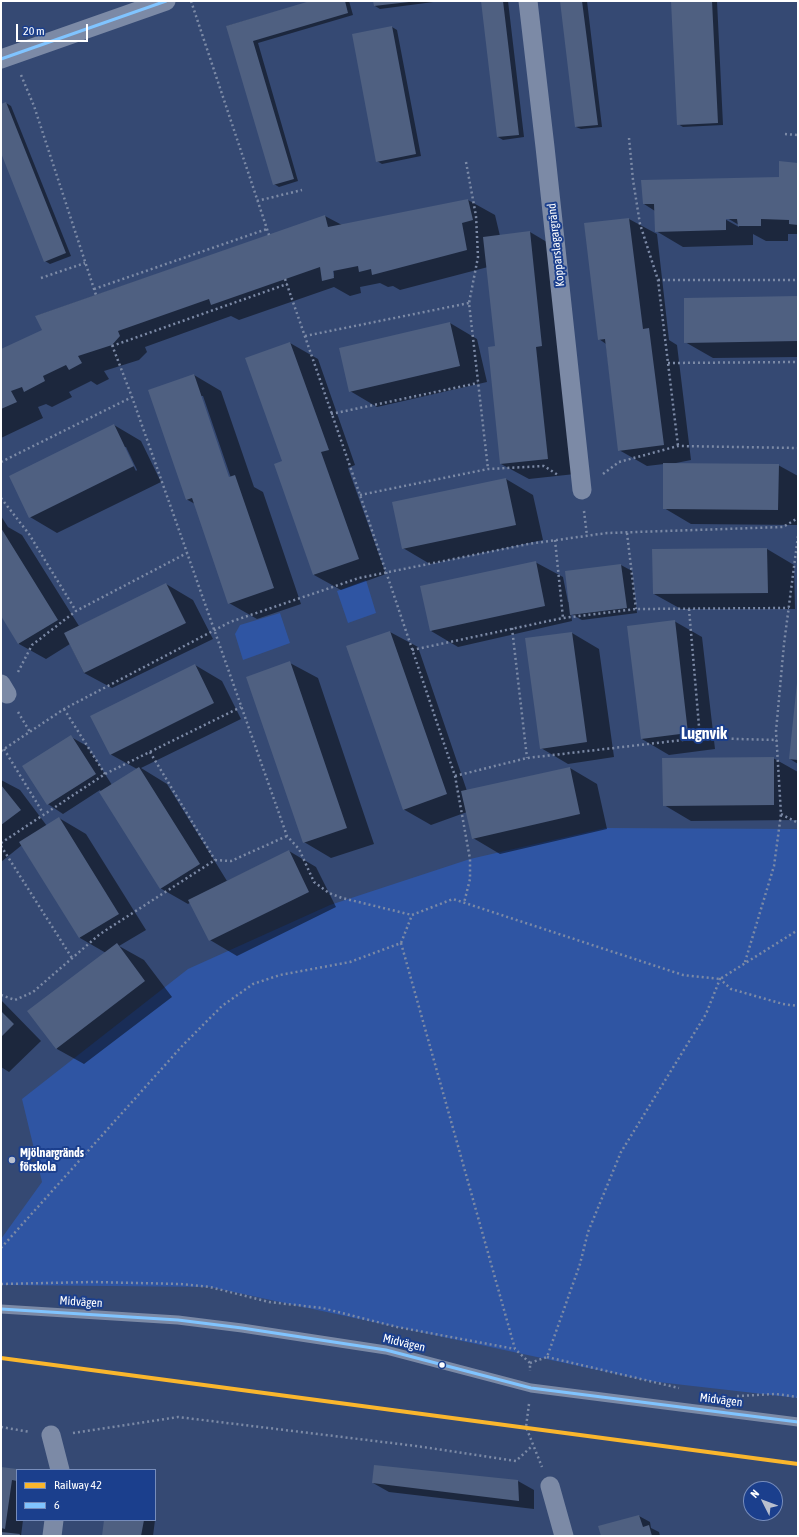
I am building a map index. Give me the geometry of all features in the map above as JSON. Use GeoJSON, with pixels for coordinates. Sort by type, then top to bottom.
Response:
{"type":"FeatureCollection","features":[{"type":"Feature","properties":{"kind":"street"},"geometry":{"type":"LineString","coordinates":[[7,57],[166,1]]}},
{"type":"Feature","properties":{"kind":"street","name":"Kopparslagargränd"},"geometry":{"type":"LineString","coordinates":[[528,1],[582,490]]}},
{"type":"Feature","properties":{"kind":"street"},"geometry":{"type":"LineString","coordinates":[[51,1436],[60,1469]]}},
{"type":"Feature","properties":{"kind":"street"},"geometry":{"type":"LineString","coordinates":[[550,1486],[564,1536]]}},
{"type":"Feature","properties":{"kind":"street"},"geometry":{"type":"LineString","coordinates":[[52,1536],[54,1521]]}},
{"type":"Feature","properties":{"kind":"lane","name":"Midvägen"},"geometry":{"type":"LineString","coordinates":[[1,1310],[178,1320],[242,1328],[386,1350],[531,1388],[798,1422]]}},
{"type":"Feature","properties":{"kind":"path"},"geometry":{"type":"LineString","coordinates":[[191,1],[269,234]]}},
{"type":"Feature","properties":{"kind":"path"},"geometry":{"type":"LineString","coordinates":[[7,57],[34,106],[96,295]]}},
{"type":"Feature","properties":{"kind":"path"},"geometry":{"type":"LineString","coordinates":[[785,134],[798,135]]}},
{"type":"Feature","properties":{"kind":"path"},"geometry":{"type":"LineString","coordinates":[[629,138],[633,180],[640,224],[658,280],[678,446]]}},
{"type":"Feature","properties":{"kind":"path"},"geometry":{"type":"LineString","coordinates":[[466,162],[476,216],[478,257],[469,303],[488,469]]}},
{"type":"Feature","properties":{"kind":"path"},"geometry":{"type":"LineString","coordinates":[[258,202],[302,190]]}},
{"type":"Feature","properties":{"kind":"path"},"geometry":{"type":"LineString","coordinates":[[94,289],[267,229]]}},
{"type":"Feature","properties":{"kind":"path"},"geometry":{"type":"LineString","coordinates":[[41,278],[85,263]]}},
{"type":"Feature","properties":{"kind":"path"},"geometry":{"type":"LineString","coordinates":[[285,278],[455,776],[470,859],[470,879],[464,903]]}},
{"type":"Feature","properties":{"kind":"path"},"geometry":{"type":"LineString","coordinates":[[658,280],[798,280]]}},
{"type":"Feature","properties":{"kind":"path"},"geometry":{"type":"LineString","coordinates":[[287,284],[112,345],[132,397],[287,836],[299,849],[314,882],[329,892],[342,898],[412,915],[453,899],[683,975],[720,979],[731,989],[783,1004],[798,1006]]}},
{"type":"Feature","properties":{"kind":"path"},"geometry":{"type":"LineString","coordinates":[[305,336],[469,303]]}},
{"type":"Feature","properties":{"kind":"path"},"geometry":{"type":"LineString","coordinates":[[668,363],[798,362]]}},
{"type":"Feature","properties":{"kind":"path"},"geometry":{"type":"LineString","coordinates":[[331,414],[478,383]]}},
{"type":"Feature","properties":{"kind":"path"},"geometry":{"type":"LineString","coordinates":[[1,462],[132,397]]}},
{"type":"Feature","properties":{"kind":"path"},"geometry":{"type":"LineString","coordinates":[[582,490],[587,536]]}},
{"type":"Feature","properties":{"kind":"path"},"geometry":{"type":"LineString","coordinates":[[1,498],[29,534],[76,611]]}},
{"type":"Feature","properties":{"kind":"path"},"geometry":{"type":"LineString","coordinates":[[1,751],[64,709],[230,622],[352,581],[528,544],[555,540],[627,533],[783,527],[798,518]]}},
{"type":"Feature","properties":{"kind":"path"},"geometry":{"type":"LineString","coordinates":[[627,533],[636,609]]}},
{"type":"Feature","properties":{"kind":"path"},"geometry":{"type":"LineString","coordinates":[[745,963],[774,866],[781,814],[777,740],[784,644],[798,536]]}},
{"type":"Feature","properties":{"kind":"path"},"geometry":{"type":"LineString","coordinates":[[555,540],[562,618]]}},
{"type":"Feature","properties":{"kind":"path"},"geometry":{"type":"LineString","coordinates":[[4,689],[32,645],[76,611],[187,553]]}},
{"type":"Feature","properties":{"kind":"path"},"geometry":{"type":"LineString","coordinates":[[412,650],[562,618],[636,609],[788,608]]}},
{"type":"Feature","properties":{"kind":"path"},"geometry":{"type":"LineString","coordinates":[[690,609],[700,738]]}},
{"type":"Feature","properties":{"kind":"path"},"geometry":{"type":"LineString","coordinates":[[512,628],[528,758]]}},
{"type":"Feature","properties":{"kind":"path"},"geometry":{"type":"LineString","coordinates":[[72,958],[1,845],[43,813],[105,774],[241,707]]}},
{"type":"Feature","properties":{"kind":"path"},"geometry":{"type":"LineString","coordinates":[[64,709],[105,774]]}},
{"type":"Feature","properties":{"kind":"path"},"geometry":{"type":"LineString","coordinates":[[455,776],[528,758],[700,738],[777,740]]}},
{"type":"Feature","properties":{"kind":"path"},"geometry":{"type":"LineString","coordinates":[[4,749],[43,813]]}},
{"type":"Feature","properties":{"kind":"path"},"geometry":{"type":"LineString","coordinates":[[150,752],[215,860]]}},
{"type":"Feature","properties":{"kind":"path"},"geometry":{"type":"LineString","coordinates":[[781,814],[798,823]]}},
{"type":"Feature","properties":{"kind":"path"},"geometry":{"type":"LineString","coordinates":[[1,995],[15,1000],[33,992],[100,934],[215,860],[231,862],[287,836]]}},
{"type":"Feature","properties":{"kind":"path"},"geometry":{"type":"LineString","coordinates":[[412,915],[400,943],[515,1349],[530,1363],[531,1388],[526,1428],[532,1446],[550,1486]]}},
{"type":"Feature","properties":{"kind":"path"},"geometry":{"type":"LineString","coordinates":[[547,1357],[580,1264],[588,1232],[621,1152],[706,1014],[720,979],[798,930]]}},
{"type":"Feature","properties":{"kind":"path"},"geometry":{"type":"LineString","coordinates":[[1,1248],[183,1045],[222,1006],[253,984],[280,975],[350,962],[400,943]]}},
{"type":"Feature","properties":{"kind":"path"},"geometry":{"type":"LineString","coordinates":[[1,1284],[93,1282],[181,1284],[210,1287],[269,1302],[322,1308],[398,1327],[515,1349]]}},
{"type":"Feature","properties":{"kind":"path"},"geometry":{"type":"LineString","coordinates":[[530,1363],[547,1357],[685,1390]]}},
{"type":"Feature","properties":{"kind":"path"},"geometry":{"type":"LineString","coordinates":[[730,1396],[776,1394],[798,1397]]}},
{"type":"Feature","properties":{"kind":"path"},"geometry":{"type":"LineString","coordinates":[[1,1427],[51,1436],[178,1417],[416,1446],[516,1461],[532,1446]]}},
{"type":"Feature","properties":{"kind":"shaded area"},"geometry":{"type":"Polygon","coordinates":[[[366,580],[376,613],[348,623],[337,591],[366,580]]]}},
{"type":"Feature","properties":{"kind":"shaded area"},"geometry":{"type":"Polygon","coordinates":[[[280,613],[290,643],[243,660],[235,634],[240,625],[280,613]]]}},
{"type":"Feature","properties":{"kind":"shaded area"},"geometry":{"type":"Polygon","coordinates":[[[605,828],[798,829],[798,1398],[649,1381],[210,1287],[1,1285],[1,1239],[42,1182],[22,1099],[188,969],[330,905],[470,859],[605,828]]]}},
{"type":"Feature","properties":{"kind":"building"},"geometry":{"type":"Polygon","coordinates":[[[310,1],[345,1],[348,13],[253,41],[294,179],[273,185],[226,26],[310,1]]]}},
{"type":"Feature","properties":{"kind":"building"},"geometry":{"type":"Polygon","coordinates":[[[373,1],[409,1],[409,2],[374,6],[373,1]]]}},
{"type":"Feature","properties":{"kind":"building"},"geometry":{"type":"Polygon","coordinates":[[[481,1],[503,1],[519,135],[497,137],[481,1]]]}},
{"type":"Feature","properties":{"kind":"building"},"geometry":{"type":"Polygon","coordinates":[[[560,1],[582,1],[598,125],[575,127],[560,1]]]}},
{"type":"Feature","properties":{"kind":"building"},"geometry":{"type":"Polygon","coordinates":[[[671,1],[712,1],[718,123],[677,125],[671,1]]]}},
{"type":"Feature","properties":{"kind":"building"},"geometry":{"type":"Polygon","coordinates":[[[392,26],[416,154],[376,162],[352,34],[392,26]]]}},
{"type":"Feature","properties":{"kind":"building"},"geometry":{"type":"Polygon","coordinates":[[[6,102],[66,253],[44,262],[1,153],[1,104],[6,102]]]}},
{"type":"Feature","properties":{"kind":"building"},"geometry":{"type":"Polygon","coordinates":[[[779,161],[798,163],[798,225],[789,224],[789,220],[761,219],[761,226],[738,226],[737,219],[726,219],[726,230],[655,232],[654,204],[643,204],[641,180],[779,177],[779,161]]]}},
{"type":"Feature","properties":{"kind":"building"},"geometry":{"type":"Polygon","coordinates":[[[468,199],[473,220],[462,223],[467,250],[372,275],[371,269],[359,272],[358,266],[333,271],[334,278],[322,281],[320,267],[211,305],[209,299],[118,331],[120,336],[112,345],[78,356],[82,363],[69,370],[66,365],[43,376],[45,381],[24,392],[22,387],[11,391],[17,402],[1,409],[1,349],[42,330],[35,316],[325,215],[328,227],[468,199]]]}},
{"type":"Feature","properties":{"kind":"building"},"geometry":{"type":"Polygon","coordinates":[[[629,218],[643,329],[649,328],[664,445],[618,451],[605,339],[598,340],[584,223],[629,218]]]}},
{"type":"Feature","properties":{"kind":"building"},"geometry":{"type":"Polygon","coordinates":[[[530,231],[542,346],[536,347],[548,459],[500,464],[488,347],[495,346],[483,237],[530,231]]]}},
{"type":"Feature","properties":{"kind":"building"},"geometry":{"type":"Polygon","coordinates":[[[798,296],[798,341],[684,343],[684,298],[798,296]]]}},
{"type":"Feature","properties":{"kind":"building"},"geometry":{"type":"Polygon","coordinates":[[[450,322],[460,366],[349,392],[339,348],[450,322]]]}},
{"type":"Feature","properties":{"kind":"building"},"geometry":{"type":"Polygon","coordinates":[[[290,342],[329,450],[321,452],[359,559],[313,575],[274,464],[282,461],[245,358],[290,342]]]}},
{"type":"Feature","properties":{"kind":"building"},"geometry":{"type":"Polygon","coordinates":[[[194,374],[229,477],[235,475],[274,588],[228,604],[192,498],[186,500],[148,390],[194,374]]]}},
{"type":"Feature","properties":{"kind":"building"},"geometry":{"type":"Polygon","coordinates":[[[114,424],[134,466],[29,518],[9,476],[114,424]]]}},
{"type":"Feature","properties":{"kind":"building"},"geometry":{"type":"Polygon","coordinates":[[[663,463],[779,464],[778,510],[663,509],[663,463]]]}},
{"type":"Feature","properties":{"kind":"building"},"geometry":{"type":"Polygon","coordinates":[[[506,478],[516,525],[402,549],[392,502],[506,478]]]}},
{"type":"Feature","properties":{"kind":"building"},"geometry":{"type":"Polygon","coordinates":[[[1,528],[58,620],[18,644],[1,616],[1,528]]]}},
{"type":"Feature","properties":{"kind":"building"},"geometry":{"type":"Polygon","coordinates":[[[767,548],[768,593],[653,594],[652,549],[767,548]]]}},
{"type":"Feature","properties":{"kind":"building"},"geometry":{"type":"Polygon","coordinates":[[[536,561],[545,606],[430,631],[420,586],[536,561]]]}},
{"type":"Feature","properties":{"kind":"building"},"geometry":{"type":"Polygon","coordinates":[[[621,564],[627,608],[570,615],[565,571],[621,564]]]}},
{"type":"Feature","properties":{"kind":"building"},"geometry":{"type":"Polygon","coordinates":[[[166,583],[186,623],[84,673],[64,633],[166,583]]]}},
{"type":"Feature","properties":{"kind":"building"},"geometry":{"type":"Polygon","coordinates":[[[675,620],[688,733],[641,739],[627,626],[675,620]]]}},
{"type":"Feature","properties":{"kind":"building"},"geometry":{"type":"Polygon","coordinates":[[[390,631],[447,794],[403,810],[346,646],[390,631]]]}},
{"type":"Feature","properties":{"kind":"building"},"geometry":{"type":"Polygon","coordinates":[[[572,632],[587,742],[540,749],[525,638],[572,632]]]}},
{"type":"Feature","properties":{"kind":"building"},"geometry":{"type":"Polygon","coordinates":[[[290,661],[347,828],[303,843],[246,677],[290,661]]]}},
{"type":"Feature","properties":{"kind":"building"},"geometry":{"type":"Polygon","coordinates":[[[195,664],[214,703],[110,755],[90,716],[195,664]]]}},
{"type":"Feature","properties":{"kind":"building"},"geometry":{"type":"Polygon","coordinates":[[[798,683],[798,760],[789,759],[798,683]]]}},
{"type":"Feature","properties":{"kind":"building"},"geometry":{"type":"Polygon","coordinates":[[[71,735],[96,774],[47,805],[22,766],[71,735]]]}},
{"type":"Feature","properties":{"kind":"building"},"geometry":{"type":"Polygon","coordinates":[[[774,757],[774,805],[663,806],[662,758],[774,757]]]}},
{"type":"Feature","properties":{"kind":"building"},"geometry":{"type":"Polygon","coordinates":[[[139,767],[200,864],[160,889],[99,792],[139,767]]]}},
{"type":"Feature","properties":{"kind":"building"},"geometry":{"type":"Polygon","coordinates":[[[570,767],[580,814],[472,839],[461,791],[570,767]]]}},
{"type":"Feature","properties":{"kind":"building"},"geometry":{"type":"Polygon","coordinates":[[[1,785],[21,810],[1,825],[1,785]]]}},
{"type":"Feature","properties":{"kind":"building"},"geometry":{"type":"Polygon","coordinates":[[[59,817],[119,914],[79,938],[19,842],[59,817]]]}},
{"type":"Feature","properties":{"kind":"building"},"geometry":{"type":"Polygon","coordinates":[[[289,850],[309,892],[209,941],[188,900],[289,850]]]}},
{"type":"Feature","properties":{"kind":"building"},"geometry":{"type":"Polygon","coordinates":[[[117,943],[145,981],[56,1049],[27,1011],[117,943]]]}},
{"type":"Feature","properties":{"kind":"building"},"geometry":{"type":"Polygon","coordinates":[[[1,1011],[14,1024],[1,1037],[1,1011]]]}},
{"type":"Feature","properties":{"kind":"building"},"geometry":{"type":"Polygon","coordinates":[[[374,1465],[518,1480],[519,1501],[372,1483],[374,1465]]]}},
{"type":"Feature","properties":{"kind":"building"},"geometry":{"type":"Polygon","coordinates":[[[1,1467],[17,1469],[16,1481],[12,1480],[5,1529],[1,1528],[1,1467]]]}},
{"type":"Feature","properties":{"kind":"building"},"geometry":{"type":"Polygon","coordinates":[[[639,1515],[643,1527],[649,1525],[652,1536],[601,1536],[598,1526],[639,1515]]]}},
{"type":"Feature","properties":{"kind":"building"},"geometry":{"type":"Polygon","coordinates":[[[104,1521],[144,1521],[141,1536],[102,1536],[104,1521]]]}},
{"type":"Feature","properties":{"kind":"building"},"geometry":{"type":"Polygon","coordinates":[[[1,1532],[20,1534],[19,1536],[1,1536],[1,1532]]]}},
{"type":"Feature","properties":{"kind":"rail line","name":"42"},"geometry":{"type":"LineString","coordinates":[[1,1358],[798,1464]]}},
{"type":"Feature","properties":{"kind":"transit line","name":"6"},"geometry":{"type":"LineString","coordinates":[[1,59],[166,1]]}},
{"type":"Feature","properties":{"kind":"transit line","name":"6"},"geometry":{"type":"LineString","coordinates":[[1,1309],[178,1320],[242,1328],[386,1350],[531,1388],[798,1422]]}},
{"type":"Feature","properties":{"kind":"place","name":"Mjölnargränds förskola"},"geometry":{"type":"Point","coordinates":[12,1160]}},
{"type":"Feature","properties":{"kind":"district","name":"Lugnvik"},"geometry":{"type":"Point","coordinates":[704,734]}}]}
